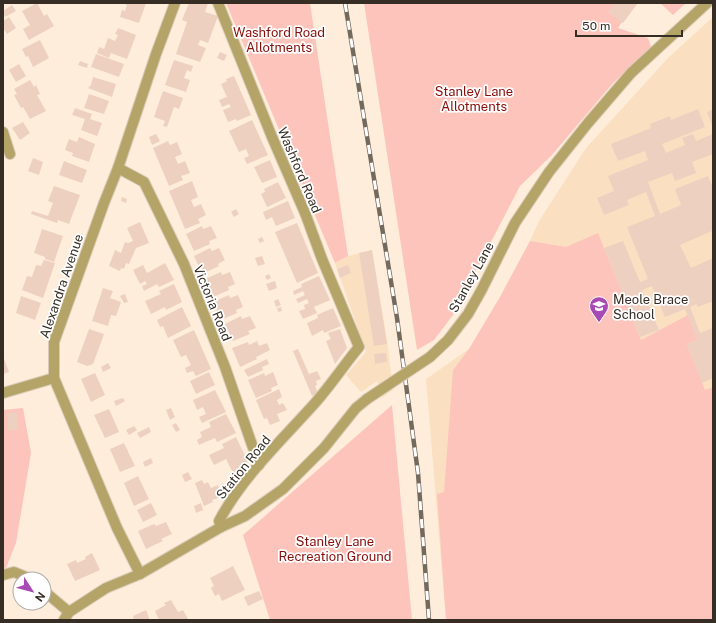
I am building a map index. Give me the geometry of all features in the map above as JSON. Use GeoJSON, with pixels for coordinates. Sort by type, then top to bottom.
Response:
{"type":"FeatureCollection","features":[{"type":"Feature","properties":{"kind":"street","name":"Alexandra Avenue"},"geometry":{"type":"LineString","coordinates":[[140,574],[117,528],[54,378],[54,342],[118,168],[156,54],[175,3]]}},
{"type":"Feature","properties":{"kind":"street","name":"Washford Road"},"geometry":{"type":"LineString","coordinates":[[218,3],[359,347]]}},
{"type":"Feature","properties":{"kind":"street","name":"Stanley Lane"},"geometry":{"type":"LineString","coordinates":[[221,527],[245,516],[283,489],[324,448],[356,408],[430,357],[448,340],[468,314],[516,223],[550,172],[588,122],[631,73],[707,3]]}},
{"type":"Feature","properties":{"kind":"street"},"geometry":{"type":"LineString","coordinates":[[3,132],[5,144],[10,154]]}},
{"type":"Feature","properties":{"kind":"street","name":"Victoria Road"},"geometry":{"type":"LineString","coordinates":[[118,168],[144,182],[184,264],[225,367],[259,465]]}},
{"type":"Feature","properties":{"kind":"street","name":"Station Road"},"geometry":{"type":"LineString","coordinates":[[221,527],[219,521],[228,504],[259,465],[317,401],[359,347]]}},
{"type":"Feature","properties":{"kind":"street"},"geometry":{"type":"LineString","coordinates":[[3,393],[54,378]]}},
{"type":"Feature","properties":{"kind":"street"},"geometry":{"type":"LineString","coordinates":[[52,600],[66,616],[106,588],[140,574],[221,527]]}},
{"type":"Feature","properties":{"kind":"shaded area","name":"Meole Brace School"},"geometry":{"type":"Polygon","coordinates":[[[713,17],[713,620],[446,620],[426,379],[469,349],[500,297],[539,221],[586,148],[668,58],[713,17]]]}},
{"type":"Feature","properties":{"kind":"shaded area"},"geometry":{"type":"Polygon","coordinates":[[[372,250],[388,347],[393,390],[382,398],[377,381],[361,392],[346,375],[366,352],[335,263],[348,256],[372,250]]]}},
{"type":"Feature","properties":{"kind":"green space","name":"Washford Road Allotments"},"geometry":{"type":"Polygon","coordinates":[[[226,3],[310,3],[348,256],[335,263],[226,3]]]}},
{"type":"Feature","properties":{"kind":"green space","name":"Stanley Lane Allotments"},"geometry":{"type":"Polygon","coordinates":[[[364,3],[615,3],[609,12],[622,22],[618,28],[648,38],[651,47],[613,83],[552,155],[520,186],[453,315],[434,340],[417,350],[364,3]]]}},
{"type":"Feature","properties":{"kind":"green space"},"geometry":{"type":"Polygon","coordinates":[[[660,3],[686,3],[673,15],[660,3]]]}},
{"type":"Feature","properties":{"kind":"green space","name":"Meole Brace School"},"geometry":{"type":"Polygon","coordinates":[[[598,233],[641,340],[688,315],[697,340],[687,344],[705,390],[713,387],[713,620],[446,620],[437,494],[444,492],[453,370],[469,349],[500,297],[530,241],[566,247],[598,233]]]}},
{"type":"Feature","properties":{"kind":"green space","name":"Stanley Lane Recreation Ground"},"geometry":{"type":"Polygon","coordinates":[[[392,405],[412,620],[270,620],[243,535],[392,405]]]}},
{"type":"Feature","properties":{"kind":"green space"},"geometry":{"type":"Polygon","coordinates":[[[23,408],[31,453],[16,543],[6,568],[3,569],[3,410],[23,408]]]}},
{"type":"Feature","properties":{"kind":"building"},"geometry":{"type":"Polygon","coordinates":[[[37,3],[44,16],[47,14],[54,26],[29,40],[23,29],[30,25],[22,11],[37,3]]]}},
{"type":"Feature","properties":{"kind":"building"},"geometry":{"type":"Polygon","coordinates":[[[122,3],[146,3],[139,23],[120,17],[122,10],[125,11],[127,5],[122,3]]]}},
{"type":"Feature","properties":{"kind":"building"},"geometry":{"type":"Polygon","coordinates":[[[189,3],[208,3],[205,12],[218,16],[208,43],[200,40],[198,45],[206,48],[200,62],[176,54],[187,22],[182,20],[189,3]]]}},
{"type":"Feature","properties":{"kind":"building"},"geometry":{"type":"Polygon","coordinates":[[[615,3],[638,3],[623,23],[609,12],[615,3]]]}},
{"type":"Feature","properties":{"kind":"building"},"geometry":{"type":"Polygon","coordinates":[[[12,5],[16,11],[5,17],[3,11],[12,5]]]}},
{"type":"Feature","properties":{"kind":"building"},"geometry":{"type":"Polygon","coordinates":[[[9,17],[16,28],[7,34],[3,28],[3,21],[9,17]]]}},
{"type":"Feature","properties":{"kind":"building"},"geometry":{"type":"Polygon","coordinates":[[[118,28],[136,35],[127,59],[111,53],[109,58],[97,53],[99,47],[104,49],[108,38],[115,41],[118,35],[115,34],[118,28]]]}},
{"type":"Feature","properties":{"kind":"building"},"geometry":{"type":"Polygon","coordinates":[[[40,40],[49,58],[33,67],[28,56],[26,57],[22,49],[40,40]]]}},
{"type":"Feature","properties":{"kind":"building"},"geometry":{"type":"Polygon","coordinates":[[[220,52],[227,55],[224,61],[217,58],[220,52]]]}},
{"type":"Feature","properties":{"kind":"building"},"geometry":{"type":"Polygon","coordinates":[[[96,54],[124,64],[119,77],[91,67],[96,54]]]}},
{"type":"Feature","properties":{"kind":"building"},"geometry":{"type":"Polygon","coordinates":[[[174,60],[193,66],[191,72],[187,70],[184,78],[190,80],[186,92],[165,85],[174,60]]]}},
{"type":"Feature","properties":{"kind":"building"},"geometry":{"type":"Polygon","coordinates":[[[80,61],[88,64],[87,68],[78,65],[80,61]]]}},
{"type":"Feature","properties":{"kind":"building"},"geometry":{"type":"Polygon","coordinates":[[[19,64],[26,76],[16,82],[9,70],[19,64]]]}},
{"type":"Feature","properties":{"kind":"building"},"geometry":{"type":"Polygon","coordinates":[[[234,76],[251,115],[237,121],[236,119],[228,122],[223,110],[231,107],[229,104],[222,107],[219,100],[227,97],[221,84],[227,81],[226,79],[234,76]]]}},
{"type":"Feature","properties":{"kind":"building"},"geometry":{"type":"Polygon","coordinates":[[[93,77],[116,84],[112,97],[88,88],[91,85],[93,77]]]}},
{"type":"Feature","properties":{"kind":"building"},"geometry":{"type":"Polygon","coordinates":[[[30,80],[34,87],[36,85],[40,94],[37,95],[46,111],[30,119],[23,107],[21,108],[14,95],[17,94],[14,89],[30,80]]]}},
{"type":"Feature","properties":{"kind":"building"},"geometry":{"type":"Polygon","coordinates":[[[163,91],[183,98],[179,109],[174,107],[167,127],[163,126],[165,121],[154,117],[163,91]]]}},
{"type":"Feature","properties":{"kind":"building"},"geometry":{"type":"Polygon","coordinates":[[[89,94],[109,101],[104,114],[84,108],[89,94]]]}},
{"type":"Feature","properties":{"kind":"building"},"geometry":{"type":"Polygon","coordinates":[[[75,108],[92,114],[90,119],[102,123],[97,136],[81,130],[85,119],[72,115],[75,108]]]}},
{"type":"Feature","properties":{"kind":"building"},"geometry":{"type":"Polygon","coordinates":[[[698,109],[705,127],[662,144],[666,153],[685,145],[682,138],[693,134],[696,141],[713,134],[713,154],[692,162],[696,173],[675,181],[672,173],[648,182],[660,214],[681,205],[675,189],[708,176],[713,187],[713,233],[712,231],[680,245],[691,268],[713,258],[713,301],[698,307],[696,304],[690,307],[700,333],[713,328],[713,378],[702,383],[687,344],[697,340],[685,309],[665,317],[652,286],[642,290],[659,330],[640,337],[604,248],[623,241],[640,282],[648,279],[627,227],[655,216],[646,192],[627,200],[629,205],[604,215],[597,198],[614,191],[608,176],[648,160],[645,151],[618,161],[611,144],[651,128],[650,124],[670,116],[671,120],[698,109]]]}},
{"type":"Feature","properties":{"kind":"building"},"geometry":{"type":"Polygon","coordinates":[[[713,109],[713,128],[707,112],[713,109]]]}},
{"type":"Feature","properties":{"kind":"building"},"geometry":{"type":"Polygon","coordinates":[[[252,120],[268,155],[247,164],[244,158],[249,156],[246,149],[239,152],[229,131],[252,120]]]}},
{"type":"Feature","properties":{"kind":"building"},"geometry":{"type":"Polygon","coordinates":[[[23,122],[30,133],[20,140],[12,128],[23,122]]]}},
{"type":"Feature","properties":{"kind":"building"},"geometry":{"type":"Polygon","coordinates":[[[156,134],[160,141],[152,145],[149,137],[156,134]]]}},
{"type":"Feature","properties":{"kind":"building"},"geometry":{"type":"Polygon","coordinates":[[[79,137],[95,144],[89,162],[72,156],[73,153],[65,150],[69,139],[77,142],[79,137]]]}},
{"type":"Feature","properties":{"kind":"building"},"geometry":{"type":"Polygon","coordinates":[[[168,141],[170,145],[177,142],[182,154],[175,157],[178,164],[185,161],[190,173],[181,176],[183,180],[169,186],[153,148],[168,141]]]}},
{"type":"Feature","properties":{"kind":"building"},"geometry":{"type":"Polygon","coordinates":[[[33,158],[43,162],[39,175],[28,171],[33,158]]]}},
{"type":"Feature","properties":{"kind":"building"},"geometry":{"type":"Polygon","coordinates":[[[270,160],[277,177],[262,183],[254,167],[270,160]]]}},
{"type":"Feature","properties":{"kind":"building"},"geometry":{"type":"Polygon","coordinates":[[[64,161],[87,170],[82,183],[59,175],[64,161]]]}},
{"type":"Feature","properties":{"kind":"building"},"geometry":{"type":"Polygon","coordinates":[[[192,181],[198,197],[191,200],[194,207],[201,204],[206,215],[198,219],[200,223],[185,229],[169,191],[192,181]]]}},
{"type":"Feature","properties":{"kind":"building"},"geometry":{"type":"Polygon","coordinates":[[[278,182],[286,198],[267,207],[261,194],[265,192],[264,189],[278,182]]]}},
{"type":"Feature","properties":{"kind":"building"},"geometry":{"type":"Polygon","coordinates":[[[54,186],[80,195],[69,224],[58,220],[57,223],[31,214],[32,211],[48,216],[53,203],[48,201],[54,186]]]}},
{"type":"Feature","properties":{"kind":"building"},"geometry":{"type":"Polygon","coordinates":[[[122,197],[127,199],[126,203],[121,201],[122,197]]]}},
{"type":"Feature","properties":{"kind":"building"},"geometry":{"type":"Polygon","coordinates":[[[288,201],[295,218],[276,226],[272,217],[266,220],[263,212],[288,201]]]}},
{"type":"Feature","properties":{"kind":"building"},"geometry":{"type":"Polygon","coordinates":[[[236,209],[239,214],[234,217],[231,212],[236,209]]]}},
{"type":"Feature","properties":{"kind":"building"},"geometry":{"type":"Polygon","coordinates":[[[140,222],[149,243],[136,248],[129,264],[126,263],[124,269],[121,268],[120,271],[109,266],[115,250],[121,253],[125,242],[128,243],[133,241],[127,228],[140,222]]]}},
{"type":"Feature","properties":{"kind":"building"},"geometry":{"type":"Polygon","coordinates":[[[297,223],[318,273],[297,283],[275,232],[297,223]]]}},
{"type":"Feature","properties":{"kind":"building"},"geometry":{"type":"Polygon","coordinates":[[[202,226],[203,229],[211,226],[217,238],[209,241],[210,244],[194,251],[186,234],[202,226]]]}},
{"type":"Feature","properties":{"kind":"building"},"geometry":{"type":"Polygon","coordinates":[[[42,229],[63,236],[54,262],[34,253],[42,229]]]}},
{"type":"Feature","properties":{"kind":"building"},"geometry":{"type":"Polygon","coordinates":[[[262,237],[264,241],[260,243],[258,239],[262,237]]]}},
{"type":"Feature","properties":{"kind":"building"},"geometry":{"type":"Polygon","coordinates":[[[210,248],[212,251],[219,248],[225,260],[218,264],[219,266],[202,274],[194,256],[210,248]]]}},
{"type":"Feature","properties":{"kind":"building"},"geometry":{"type":"Polygon","coordinates":[[[372,250],[387,344],[374,346],[359,253],[372,250]]]}},
{"type":"Feature","properties":{"kind":"building"},"geometry":{"type":"Polygon","coordinates":[[[262,256],[265,264],[258,266],[255,258],[262,256]]]}},
{"type":"Feature","properties":{"kind":"building"},"geometry":{"type":"Polygon","coordinates":[[[44,260],[55,263],[43,298],[22,290],[27,276],[32,277],[36,265],[41,266],[44,260]]]}},
{"type":"Feature","properties":{"kind":"building"},"geometry":{"type":"Polygon","coordinates":[[[165,263],[174,280],[159,287],[157,284],[144,291],[142,286],[147,284],[145,281],[140,284],[133,270],[143,265],[147,273],[165,263]]]}},
{"type":"Feature","properties":{"kind":"building"},"geometry":{"type":"Polygon","coordinates":[[[348,265],[351,273],[340,278],[337,269],[348,265]]]}},
{"type":"Feature","properties":{"kind":"building"},"geometry":{"type":"Polygon","coordinates":[[[221,272],[222,275],[230,272],[235,284],[228,287],[229,290],[213,297],[205,279],[221,272]]]}},
{"type":"Feature","properties":{"kind":"building"},"geometry":{"type":"Polygon","coordinates":[[[269,274],[271,278],[267,280],[265,276],[269,274]]]}},
{"type":"Feature","properties":{"kind":"building"},"geometry":{"type":"Polygon","coordinates":[[[319,276],[330,300],[314,307],[317,313],[303,319],[299,311],[305,309],[304,305],[309,303],[307,299],[298,303],[296,299],[305,295],[303,291],[294,295],[293,291],[302,287],[301,284],[319,276]]]}},
{"type":"Feature","properties":{"kind":"building"},"geometry":{"type":"Polygon","coordinates":[[[275,281],[277,288],[269,291],[266,284],[275,281]]]}},
{"type":"Feature","properties":{"kind":"building"},"geometry":{"type":"Polygon","coordinates":[[[174,284],[182,302],[166,310],[165,307],[151,314],[145,301],[161,294],[159,291],[174,284]]]}},
{"type":"Feature","properties":{"kind":"building"},"geometry":{"type":"Polygon","coordinates":[[[103,288],[113,291],[110,298],[121,302],[116,316],[111,315],[108,326],[92,321],[103,288]]]}},
{"type":"Feature","properties":{"kind":"building"},"geometry":{"type":"Polygon","coordinates":[[[125,294],[128,302],[124,303],[120,296],[125,294]]]}},
{"type":"Feature","properties":{"kind":"building"},"geometry":{"type":"Polygon","coordinates":[[[229,295],[230,298],[238,295],[243,307],[236,310],[237,313],[221,320],[213,302],[229,295]]]}},
{"type":"Feature","properties":{"kind":"building"},"geometry":{"type":"Polygon","coordinates":[[[21,296],[41,303],[35,320],[16,313],[21,296]]]}},
{"type":"Feature","properties":{"kind":"building"},"geometry":{"type":"Polygon","coordinates":[[[278,299],[281,305],[276,307],[274,301],[278,299]]]}},
{"type":"Feature","properties":{"kind":"building"},"geometry":{"type":"Polygon","coordinates":[[[182,307],[191,326],[168,338],[163,326],[160,327],[157,320],[182,307]]]}},
{"type":"Feature","properties":{"kind":"building"},"geometry":{"type":"Polygon","coordinates":[[[281,307],[282,311],[278,312],[277,308],[281,307]]]}},
{"type":"Feature","properties":{"kind":"building"},"geometry":{"type":"Polygon","coordinates":[[[333,308],[341,326],[324,333],[323,330],[312,336],[307,323],[318,318],[317,315],[333,308]]]}},
{"type":"Feature","properties":{"kind":"building"},"geometry":{"type":"Polygon","coordinates":[[[241,316],[242,319],[250,316],[256,328],[248,331],[250,334],[233,341],[225,324],[241,316]]]}},
{"type":"Feature","properties":{"kind":"building"},"geometry":{"type":"Polygon","coordinates":[[[89,329],[104,334],[93,364],[87,366],[77,362],[89,329]]]}},
{"type":"Feature","properties":{"kind":"building"},"geometry":{"type":"Polygon","coordinates":[[[340,329],[347,348],[335,364],[326,341],[331,339],[328,333],[340,329]]]}},
{"type":"Feature","properties":{"kind":"building"},"geometry":{"type":"Polygon","coordinates":[[[194,330],[211,369],[196,376],[193,371],[187,373],[185,368],[191,365],[186,355],[181,357],[173,340],[194,330]]]}},
{"type":"Feature","properties":{"kind":"building"},"geometry":{"type":"Polygon","coordinates":[[[257,341],[259,346],[267,343],[270,350],[256,357],[257,359],[240,367],[232,348],[248,342],[249,345],[257,341]]]}},
{"type":"Feature","properties":{"kind":"building"},"geometry":{"type":"Polygon","coordinates":[[[298,349],[309,374],[317,371],[321,379],[316,381],[317,385],[315,386],[318,393],[312,396],[293,351],[298,349]]]}},
{"type":"Feature","properties":{"kind":"building"},"geometry":{"type":"Polygon","coordinates":[[[386,353],[387,362],[375,364],[374,354],[386,353]]]}},
{"type":"Feature","properties":{"kind":"building"},"geometry":{"type":"Polygon","coordinates":[[[3,356],[9,372],[3,374],[3,356]]]}},
{"type":"Feature","properties":{"kind":"building"},"geometry":{"type":"Polygon","coordinates":[[[267,359],[269,364],[262,367],[263,370],[248,377],[244,370],[267,359]]]}},
{"type":"Feature","properties":{"kind":"building"},"geometry":{"type":"Polygon","coordinates":[[[108,363],[111,368],[103,372],[101,367],[108,363]]]}},
{"type":"Feature","properties":{"kind":"building"},"geometry":{"type":"Polygon","coordinates":[[[209,372],[215,385],[196,394],[190,381],[209,372]]]}},
{"type":"Feature","properties":{"kind":"building"},"geometry":{"type":"Polygon","coordinates":[[[273,372],[278,385],[271,388],[272,391],[256,398],[248,380],[264,373],[265,376],[273,372]]]}},
{"type":"Feature","properties":{"kind":"building"},"geometry":{"type":"Polygon","coordinates":[[[95,373],[105,395],[91,402],[81,379],[95,373]]]}},
{"type":"Feature","properties":{"kind":"building"},"geometry":{"type":"Polygon","coordinates":[[[279,389],[282,397],[277,400],[279,405],[283,403],[287,410],[277,414],[280,421],[270,425],[267,418],[264,419],[256,400],[279,389]]]}},
{"type":"Feature","properties":{"kind":"building"},"geometry":{"type":"Polygon","coordinates":[[[215,390],[226,412],[202,423],[199,417],[206,414],[203,407],[197,410],[193,400],[215,390]]]}},
{"type":"Feature","properties":{"kind":"building"},"geometry":{"type":"Polygon","coordinates":[[[123,398],[125,401],[116,406],[114,401],[123,398]]]}},
{"type":"Feature","properties":{"kind":"building"},"geometry":{"type":"Polygon","coordinates":[[[171,408],[175,417],[170,420],[166,410],[171,408]]]}},
{"type":"Feature","properties":{"kind":"building"},"geometry":{"type":"Polygon","coordinates":[[[109,409],[119,432],[105,438],[94,415],[109,409]]]}},
{"type":"Feature","properties":{"kind":"building"},"geometry":{"type":"Polygon","coordinates":[[[17,412],[18,430],[8,430],[7,413],[17,412]]]}},
{"type":"Feature","properties":{"kind":"building"},"geometry":{"type":"Polygon","coordinates":[[[226,414],[236,433],[217,442],[215,438],[199,445],[197,440],[202,437],[200,432],[211,427],[209,422],[226,414]]]}},
{"type":"Feature","properties":{"kind":"building"},"geometry":{"type":"Polygon","coordinates":[[[176,423],[180,430],[176,432],[172,425],[176,423]]]}},
{"type":"Feature","properties":{"kind":"building"},"geometry":{"type":"Polygon","coordinates":[[[134,426],[137,430],[129,435],[126,430],[134,426]]]}},
{"type":"Feature","properties":{"kind":"building"},"geometry":{"type":"Polygon","coordinates":[[[149,427],[151,432],[140,438],[137,433],[149,427]]]}},
{"type":"Feature","properties":{"kind":"building"},"geometry":{"type":"Polygon","coordinates":[[[236,437],[248,462],[242,465],[244,470],[234,475],[226,459],[214,465],[209,455],[224,448],[222,444],[236,437]]]}},
{"type":"Feature","properties":{"kind":"building"},"geometry":{"type":"Polygon","coordinates":[[[124,443],[135,466],[120,472],[110,449],[124,443]]]}},
{"type":"Feature","properties":{"kind":"building"},"geometry":{"type":"Polygon","coordinates":[[[151,458],[153,463],[145,467],[143,462],[151,458]]]}},
{"type":"Feature","properties":{"kind":"building"},"geometry":{"type":"Polygon","coordinates":[[[188,472],[192,479],[185,482],[182,475],[188,472]]]}},
{"type":"Feature","properties":{"kind":"building"},"geometry":{"type":"Polygon","coordinates":[[[138,476],[149,499],[134,506],[124,483],[138,476]]]}},
{"type":"Feature","properties":{"kind":"building"},"geometry":{"type":"Polygon","coordinates":[[[202,480],[204,484],[208,482],[211,488],[218,485],[220,492],[216,494],[218,498],[212,500],[213,502],[204,506],[195,483],[202,480]]]}},
{"type":"Feature","properties":{"kind":"building"},"geometry":{"type":"Polygon","coordinates":[[[151,503],[157,515],[143,522],[137,510],[151,503]]]}},
{"type":"Feature","properties":{"kind":"building"},"geometry":{"type":"Polygon","coordinates":[[[201,503],[203,510],[196,513],[194,506],[201,503]]]}},
{"type":"Feature","properties":{"kind":"building"},"geometry":{"type":"Polygon","coordinates":[[[166,522],[172,534],[161,539],[163,541],[146,549],[138,531],[154,524],[156,526],[166,522]]]}},
{"type":"Feature","properties":{"kind":"building"},"geometry":{"type":"Polygon","coordinates":[[[92,553],[100,570],[75,581],[67,564],[76,560],[77,563],[86,559],[85,557],[92,553]]]}},
{"type":"Feature","properties":{"kind":"building"},"geometry":{"type":"Polygon","coordinates":[[[233,566],[245,590],[222,601],[219,594],[215,596],[211,588],[214,586],[210,578],[233,566]]]}},
{"type":"Feature","properties":{"kind":"building"},"geometry":{"type":"Polygon","coordinates":[[[259,591],[263,599],[248,606],[244,597],[259,591]]]}},
{"type":"Feature","properties":{"kind":"building"},"geometry":{"type":"Polygon","coordinates":[[[171,600],[178,612],[183,610],[188,619],[159,620],[155,611],[166,605],[164,603],[171,600]]]}},
{"type":"Feature","properties":{"kind":"building"},"geometry":{"type":"Polygon","coordinates":[[[146,610],[150,620],[134,620],[133,616],[146,610]]]}},
{"type":"Feature","properties":{"kind":"railway"},"geometry":{"type":"LineString","coordinates":[[345,3],[397,318],[418,473],[429,620]]}},
{"type":"Feature","properties":{"kind":"place","name":"Meole Brace School"},"geometry":{"type":"Point","coordinates":[599,323]}}]}
